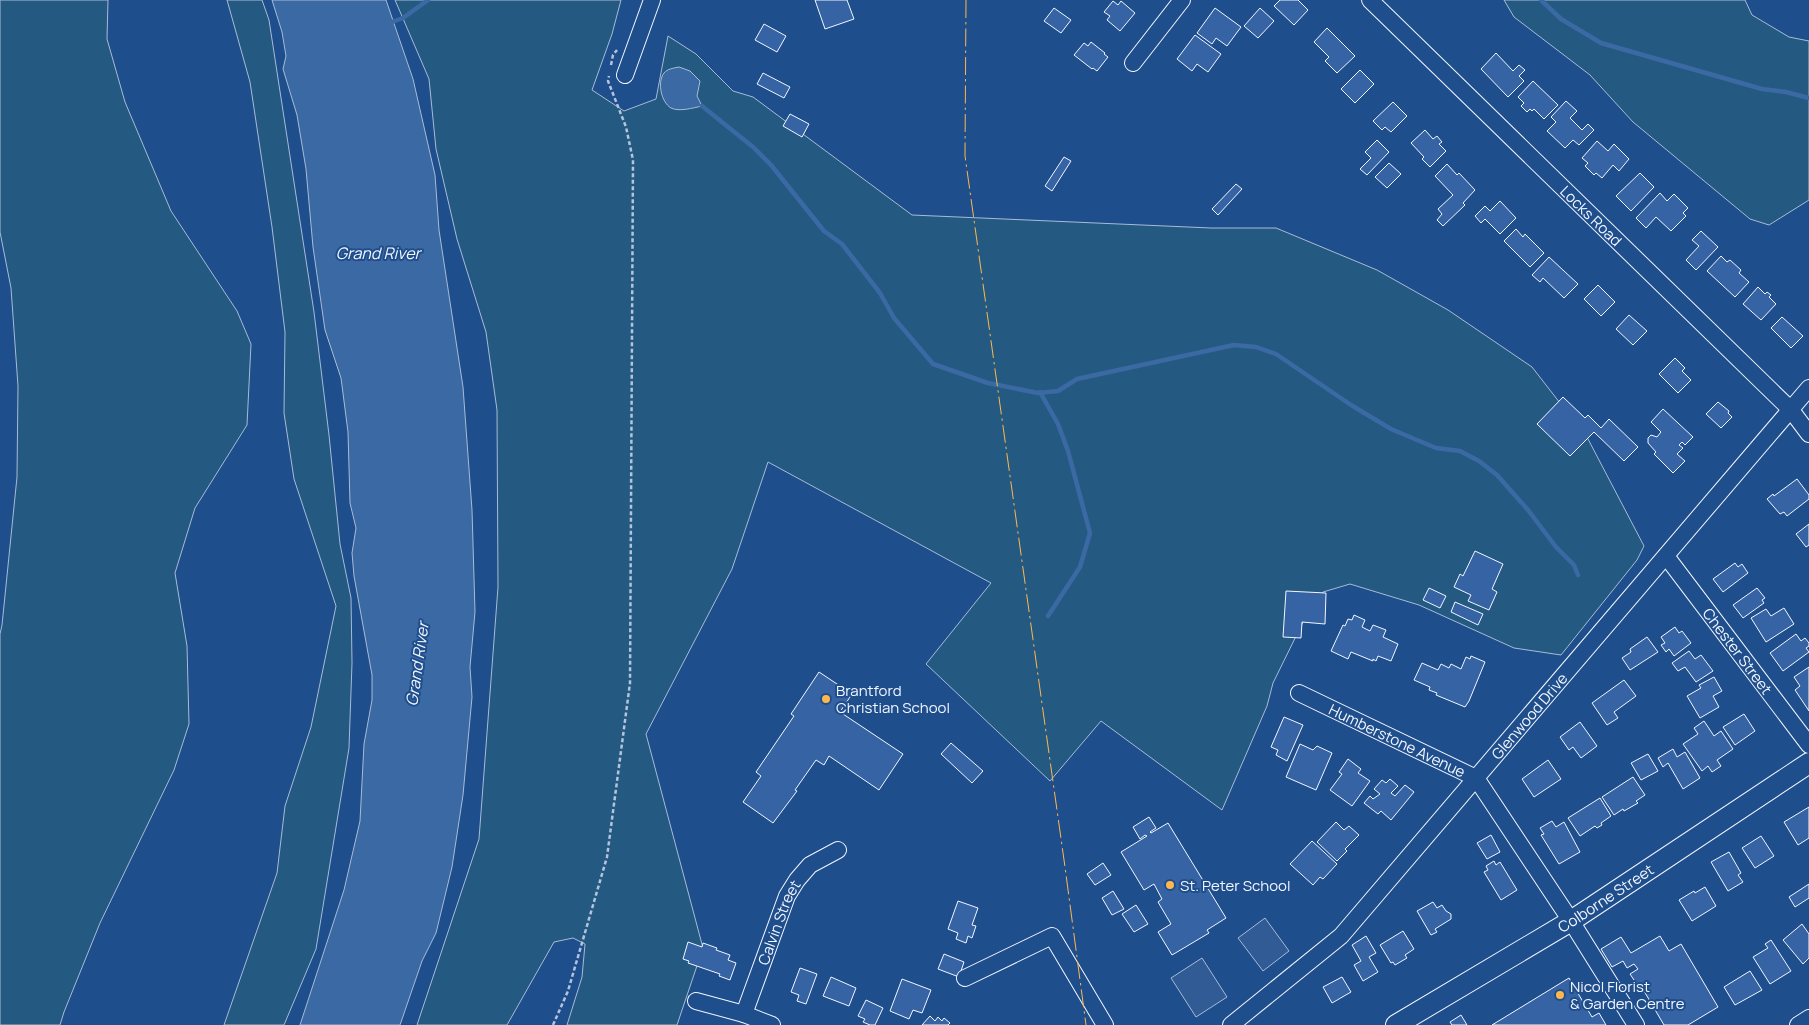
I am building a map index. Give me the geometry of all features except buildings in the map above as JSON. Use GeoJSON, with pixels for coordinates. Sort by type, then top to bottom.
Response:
{"type":"FeatureCollection","features":[{"type":"Feature","properties":{"kind":"main road","name":"Colborne Street"},"geometry":{"type":"LineString","coordinates":[[1396,1025],[1571,921],[1809,763]]}},
{"type":"Feature","properties":{"kind":"street"},"geometry":{"type":"LineString","coordinates":[[625,75],[652,0]]}},
{"type":"Feature","properties":{"kind":"street"},"geometry":{"type":"LineString","coordinates":[[1133,63],[1182,0]]}},
{"type":"Feature","properties":{"kind":"street","name":"Locks Road"},"geometry":{"type":"LineString","coordinates":[[1370,0],[1791,410],[1809,434]]}},
{"type":"Feature","properties":{"kind":"street","name":"Glenwood Drive"},"geometry":{"type":"LineString","coordinates":[[1231,1025],[1342,936],[1809,388]]}},
{"type":"Feature","properties":{"kind":"street","name":"Chester Street"},"geometry":{"type":"LineString","coordinates":[[1666,556],[1809,745]]}},
{"type":"Feature","properties":{"kind":"street","name":"Humberstone Avenue"},"geometry":{"type":"LineString","coordinates":[[1299,693],[1476,778],[1571,921],[1636,1025]]}},
{"type":"Feature","properties":{"kind":"street","name":"Calvin Street"},"geometry":{"type":"LineString","coordinates":[[744,1014],[787,896],[797,880],[810,865],[838,850]]}},
{"type":"Feature","properties":{"kind":"street"},"geometry":{"type":"LineString","coordinates":[[965,978],[1052,936],[1105,1025]]}},
{"type":"Feature","properties":{"kind":"street"},"geometry":{"type":"LineString","coordinates":[[696,1001],[744,1014],[769,1025]]}},
{"type":"Feature","properties":{"kind":"street"},"geometry":{"type":"LineString","coordinates":[[1798,1025],[1809,1018]]}},
{"type":"Feature","properties":{"kind":"path"},"geometry":{"type":"LineString","coordinates":[[554,1025],[570,983],[607,857],[630,683],[633,160],[626,127],[608,81],[613,54],[619,47]]}},
{"type":"Feature","properties":{"kind":"shaded area"},"geometry":{"type":"Polygon","coordinates":[[[0,0],[108,0],[107,39],[125,102],[171,211],[237,311],[251,344],[247,425],[195,508],[175,573],[187,646],[189,724],[174,770],[100,923],[60,1025],[0,1025],[0,634],[17,477],[18,386],[11,288],[0,232],[0,0]]]}},
{"type":"Feature","properties":{"kind":"shaded area"},"geometry":{"type":"Polygon","coordinates":[[[227,0],[262,0],[269,20],[314,312],[340,544],[351,598],[352,663],[349,748],[316,949],[284,1025],[224,1025],[277,873],[285,806],[311,727],[336,606],[294,479],[284,413],[285,332],[272,227],[250,82],[227,0]]]}},
{"type":"Feature","properties":{"kind":"shaded area"},"geometry":{"type":"Polygon","coordinates":[[[395,0],[621,0],[612,34],[592,90],[624,111],[656,99],[668,36],[696,54],[733,91],[753,97],[912,215],[1211,228],[1276,228],[1377,270],[1448,310],[1532,367],[1588,439],[1644,546],[1637,560],[1561,655],[1514,648],[1419,605],[1350,584],[1323,592],[1304,620],[1273,683],[1267,706],[1222,810],[1101,721],[1050,781],[926,664],[991,583],[768,462],[732,569],[646,734],[703,948],[677,1025],[567,1025],[582,977],[585,944],[573,938],[554,942],[507,1025],[417,1025],[479,839],[498,587],[497,410],[486,332],[457,239],[436,149],[429,79],[395,0]]]}},
{"type":"Feature","properties":{"kind":"shaded area"},"geometry":{"type":"Polygon","coordinates":[[[1504,0],[1745,0],[1752,15],[1789,37],[1809,41],[1809,200],[1769,225],[1750,219],[1633,122],[1590,75],[1514,17],[1504,0]]]}},
{"type":"Feature","properties":{"kind":"shaded area"},"geometry":{"type":"Polygon","coordinates":[[[1265,918],[1289,951],[1263,971],[1238,938],[1265,918]]]}},
{"type":"Feature","properties":{"kind":"shaded area"},"geometry":{"type":"Polygon","coordinates":[[[1202,958],[1227,997],[1196,1017],[1171,978],[1202,958]]]}},
{"type":"Feature","properties":{"kind":"water","name":"Grand River"},"geometry":{"type":"Polygon","coordinates":[[[272,0],[386,0],[413,79],[435,175],[439,230],[463,387],[472,510],[475,612],[470,667],[472,697],[463,795],[452,867],[436,933],[422,961],[400,1025],[300,1025],[344,890],[360,821],[364,744],[372,700],[372,675],[354,576],[352,553],[356,528],[350,503],[348,432],[341,378],[325,330],[313,247],[306,169],[297,115],[283,69],[286,56],[282,32],[272,0]]]}},
{"type":"Feature","properties":{"kind":"water"},"geometry":{"type":"Polygon","coordinates":[[[679,67],[690,71],[700,81],[697,96],[702,106],[678,110],[671,108],[665,101],[661,92],[662,77],[667,71],[679,67]]]}},
{"type":"Feature","properties":{"kind":"waterway"},"geometry":{"type":"LineString","coordinates":[[389,23],[403,18],[428,0]]}},
{"type":"Feature","properties":{"kind":"waterway"},"geometry":{"type":"LineString","coordinates":[[1541,0],[1561,19],[1601,43],[1762,89],[1786,92],[1809,98]]}},
{"type":"Feature","properties":{"kind":"waterway"},"geometry":{"type":"LineString","coordinates":[[702,106],[753,147],[771,165],[824,231],[842,244],[880,293],[894,318],[933,364],[988,383],[1038,393],[1058,391],[1077,379],[1234,345],[1256,347],[1276,354],[1351,405],[1391,429],[1436,448],[1460,451],[1479,461],[1497,475],[1528,510],[1556,547],[1574,565],[1578,575]]}},
{"type":"Feature","properties":{"kind":"waterway"},"geometry":{"type":"LineString","coordinates":[[1040,392],[1058,424],[1068,451],[1090,533],[1080,567],[1048,616]]}},
{"type":"Feature","properties":{"kind":"power"},"geometry":{"type":"LineString","coordinates":[[966,0],[965,156],[1086,1025]]}},
{"type":"Feature","properties":{"kind":"place","name":"Brantford Christian School"},"geometry":{"type":"Point","coordinates":[826,699]}},
{"type":"Feature","properties":{"kind":"place","name":"St. Peter School"},"geometry":{"type":"Point","coordinates":[1170,885]}},
{"type":"Feature","properties":{"kind":"place","name":"Nicol Florist & Garden Centre"},"geometry":{"type":"Point","coordinates":[1560,995]}}]}
